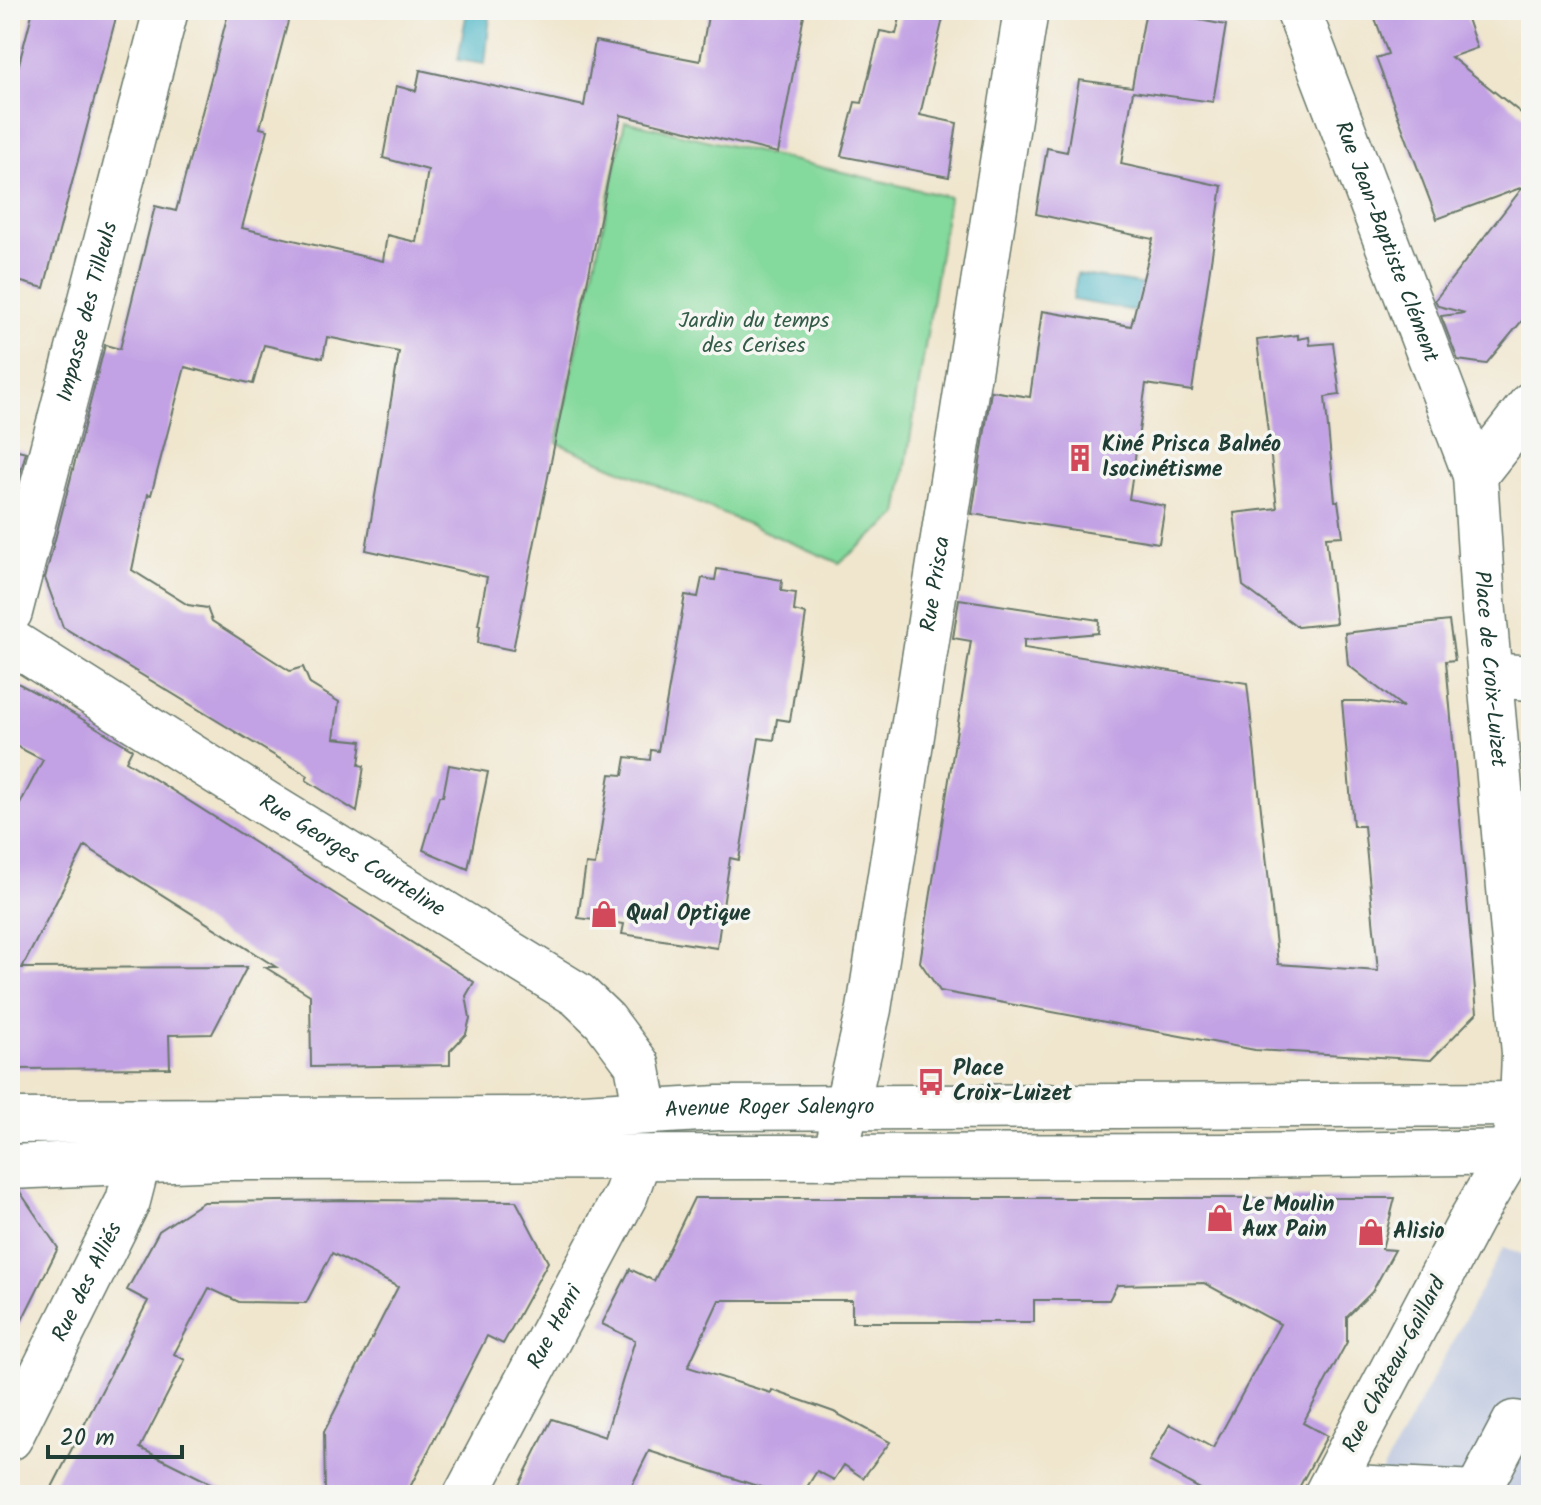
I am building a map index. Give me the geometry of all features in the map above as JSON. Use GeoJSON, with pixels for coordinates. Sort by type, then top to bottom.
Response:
{"type":"FeatureCollection","features":[{"type":"Feature","properties":{"kind":"street","name":"Impasse des Tilleuls"},"geometry":{"type":"LineString","coordinates":[[10,612],[166,10]]}},
{"type":"Feature","properties":{"kind":"street","name":"Rue Prisca"},"geometry":{"type":"LineString","coordinates":[[835,1157],[869,1009],[1026,10]]}},
{"type":"Feature","properties":{"kind":"street","name":"Rue Jean-Baptiste Clément"},"geometry":{"type":"LineString","coordinates":[[1298,10],[1475,475]]}},
{"type":"Feature","properties":{"kind":"street"},"geometry":{"type":"LineString","coordinates":[[1475,475],[1531,404]]}},
{"type":"Feature","properties":{"kind":"street","name":"Place de Croix-Luizet"},"geometry":{"type":"LineString","coordinates":[[1475,475],[1510,676],[1527,1104],[1521,1152]]}},
{"type":"Feature","properties":{"kind":"street","name":"Rue Georges Courteline"},"geometry":{"type":"LineString","coordinates":[[10,641],[578,995],[605,1021],[637,1064],[646,1112],[639,1158]]}},
{"type":"Feature","properties":{"kind":"street","name":"Avenue Roger Salengro"},"geometry":{"type":"LineString","coordinates":[[10,1167],[138,1140],[718,1108],[1527,1104]]}},
{"type":"Feature","properties":{"kind":"street","name":"Avenue Roger Salengro"},"geometry":{"type":"LineString","coordinates":[[10,1121],[235,1157],[1380,1156],[1521,1152]]}},
{"type":"Feature","properties":{"kind":"street","name":"Rue des Alliés"},"geometry":{"type":"LineString","coordinates":[[10,1438],[128,1201],[138,1140]]}},
{"type":"Feature","properties":{"kind":"street","name":"Rue Château-Gaillard"},"geometry":{"type":"LineString","coordinates":[[1329,1490],[1472,1218],[1521,1152]]}},
{"type":"Feature","properties":{"kind":"street","name":"Rue Henri"},"geometry":{"type":"LineString","coordinates":[[466,1495],[626,1194],[639,1158]]}},
{"type":"Feature","properties":{"kind":"street"},"geometry":{"type":"LineString","coordinates":[[1329,1490],[1477,1493],[1514,1423],[1531,1427]]}},
{"type":"Feature","properties":{"kind":"shaded area"},"geometry":{"type":"Polygon","coordinates":[[[1504,1247],[1531,1258],[1531,1495],[1369,1495],[1504,1247]]]}},
{"type":"Feature","properties":{"kind":"green space","name":"Jardin du temps des Cerises"},"geometry":{"type":"Polygon","coordinates":[[[625,121],[949,197],[898,515],[839,563],[557,443],[625,121]]]}},
{"type":"Feature","properties":{"kind":"water"},"geometry":{"type":"Polygon","coordinates":[[[467,11],[490,16],[485,64],[458,60],[467,11]]]}},
{"type":"Feature","properties":{"kind":"water"},"geometry":{"type":"Polygon","coordinates":[[[1077,274],[1141,284],[1136,311],[1073,300],[1077,274]]]}},
{"type":"Feature","properties":{"kind":"building"},"geometry":{"type":"Polygon","coordinates":[[[33,10],[118,10],[44,288],[10,279],[10,98],[33,10]]]}},
{"type":"Feature","properties":{"kind":"building"},"geometry":{"type":"Polygon","coordinates":[[[229,10],[291,10],[260,128],[268,130],[242,228],[383,261],[387,235],[416,242],[428,170],[383,158],[396,86],[416,91],[420,70],[584,106],[595,41],[700,61],[709,10],[805,10],[778,153],[621,115],[513,650],[478,643],[478,625],[487,577],[366,550],[399,352],[327,337],[323,358],[264,345],[253,384],[185,367],[151,495],[148,494],[132,570],[188,605],[207,608],[212,621],[290,671],[303,667],[310,684],[339,702],[334,738],[362,741],[359,765],[364,766],[357,812],[306,780],[308,776],[63,627],[45,578],[105,345],[120,349],[155,206],[176,211],[229,10]]]}},
{"type":"Feature","properties":{"kind":"building"},"geometry":{"type":"Polygon","coordinates":[[[902,10],[945,10],[920,115],[957,123],[949,177],[841,156],[855,102],[862,103],[880,31],[896,34],[902,10]]]}},
{"type":"Feature","properties":{"kind":"building"},"geometry":{"type":"Polygon","coordinates":[[[1146,10],[1226,25],[1213,102],[1133,91],[1121,164],[1222,186],[1192,391],[1146,384],[1129,499],[1165,506],[1159,543],[972,514],[991,391],[1030,397],[1042,311],[1131,326],[1153,239],[1036,214],[1047,148],[1067,152],[1079,80],[1132,87],[1146,10]]]}},
{"type":"Feature","properties":{"kind":"building"},"geometry":{"type":"Polygon","coordinates":[[[1372,10],[1464,10],[1477,48],[1451,57],[1531,121],[1531,310],[1486,364],[1458,360],[1441,316],[1465,313],[1438,306],[1435,300],[1523,187],[1437,219],[1376,58],[1388,54],[1372,10]]]}},
{"type":"Feature","properties":{"kind":"building"},"geometry":{"type":"Polygon","coordinates":[[[1298,335],[1298,339],[1309,337],[1310,345],[1333,343],[1340,395],[1325,397],[1335,501],[1338,501],[1343,536],[1326,537],[1336,623],[1298,627],[1243,586],[1234,513],[1277,508],[1257,340],[1298,335]]]}},
{"type":"Feature","properties":{"kind":"building"},"geometry":{"type":"Polygon","coordinates":[[[10,448],[26,452],[14,496],[10,484],[10,448]]]}},
{"type":"Feature","properties":{"kind":"building"},"geometry":{"type":"Polygon","coordinates":[[[717,569],[782,580],[781,591],[796,593],[794,611],[806,614],[790,721],[777,719],[774,740],[759,738],[739,860],[730,858],[717,948],[622,934],[624,924],[578,918],[586,864],[595,865],[610,774],[623,775],[626,757],[650,760],[651,750],[658,751],[685,595],[698,597],[702,578],[715,580],[717,569]]]}},
{"type":"Feature","properties":{"kind":"building"},"geometry":{"type":"Polygon","coordinates":[[[959,599],[1099,620],[1098,633],[1024,640],[1024,648],[1247,683],[1278,964],[1378,971],[1364,826],[1353,826],[1342,701],[1403,707],[1348,665],[1345,633],[1449,621],[1455,660],[1446,661],[1477,1013],[1431,1060],[1255,1050],[940,991],[920,962],[971,641],[953,638],[959,599]]]}},
{"type":"Feature","properties":{"kind":"building"},"geometry":{"type":"Polygon","coordinates":[[[10,679],[132,749],[126,761],[474,982],[466,996],[470,1018],[466,1034],[450,1051],[450,1065],[311,1067],[310,995],[265,967],[276,967],[85,846],[22,968],[247,967],[212,1034],[169,1035],[170,1068],[10,1069],[10,823],[43,760],[10,743],[10,679]]]}},
{"type":"Feature","properties":{"kind":"building"},"geometry":{"type":"Polygon","coordinates":[[[449,765],[488,772],[468,869],[423,850],[439,796],[443,796],[449,765]]]}},
{"type":"Feature","properties":{"kind":"building"},"geometry":{"type":"Polygon","coordinates":[[[10,1192],[20,1192],[58,1248],[10,1344],[10,1192]]]}},
{"type":"Feature","properties":{"kind":"building"},"geometry":{"type":"Polygon","coordinates":[[[694,1198],[1395,1198],[1382,1249],[1395,1250],[1372,1292],[1347,1317],[1347,1342],[1303,1423],[1327,1436],[1295,1495],[1211,1495],[1149,1461],[1170,1424],[1213,1448],[1280,1324],[1204,1283],[1117,1285],[1109,1300],[1034,1300],[1034,1322],[852,1322],[852,1300],[719,1300],[688,1367],[771,1393],[772,1390],[834,1412],[890,1442],[863,1478],[844,1465],[834,1480],[817,1471],[802,1495],[785,1495],[649,1451],[627,1495],[514,1495],[552,1419],[605,1437],[635,1340],[602,1324],[630,1269],[654,1281],[694,1198]]]}},
{"type":"Feature","properties":{"kind":"building"},"geometry":{"type":"Polygon","coordinates":[[[516,1201],[548,1262],[503,1344],[487,1336],[406,1495],[325,1495],[324,1432],[398,1287],[332,1253],[306,1303],[239,1302],[209,1288],[174,1354],[185,1360],[140,1448],[234,1495],[48,1495],[148,1301],[127,1290],[159,1231],[203,1202],[516,1201]]]}},
{"type":"Feature","properties":{"kind":"place","name":"Kiné Prisca Balnéo Isocinétisme"},"geometry":{"type":"Point","coordinates":[1080,458]}},
{"type":"Feature","properties":{"kind":"place","name":"Qual Optique"},"geometry":{"type":"Point","coordinates":[604,914]}},
{"type":"Feature","properties":{"kind":"place","name":"Place Croix-Luizet"},"geometry":{"type":"Point","coordinates":[931,1082]}},
{"type":"Feature","properties":{"kind":"place","name":"Le Moulin Aux Pain"},"geometry":{"type":"Point","coordinates":[1220,1218]}},
{"type":"Feature","properties":{"kind":"place","name":"Alisio"},"geometry":{"type":"Point","coordinates":[1371,1232]}}]}
